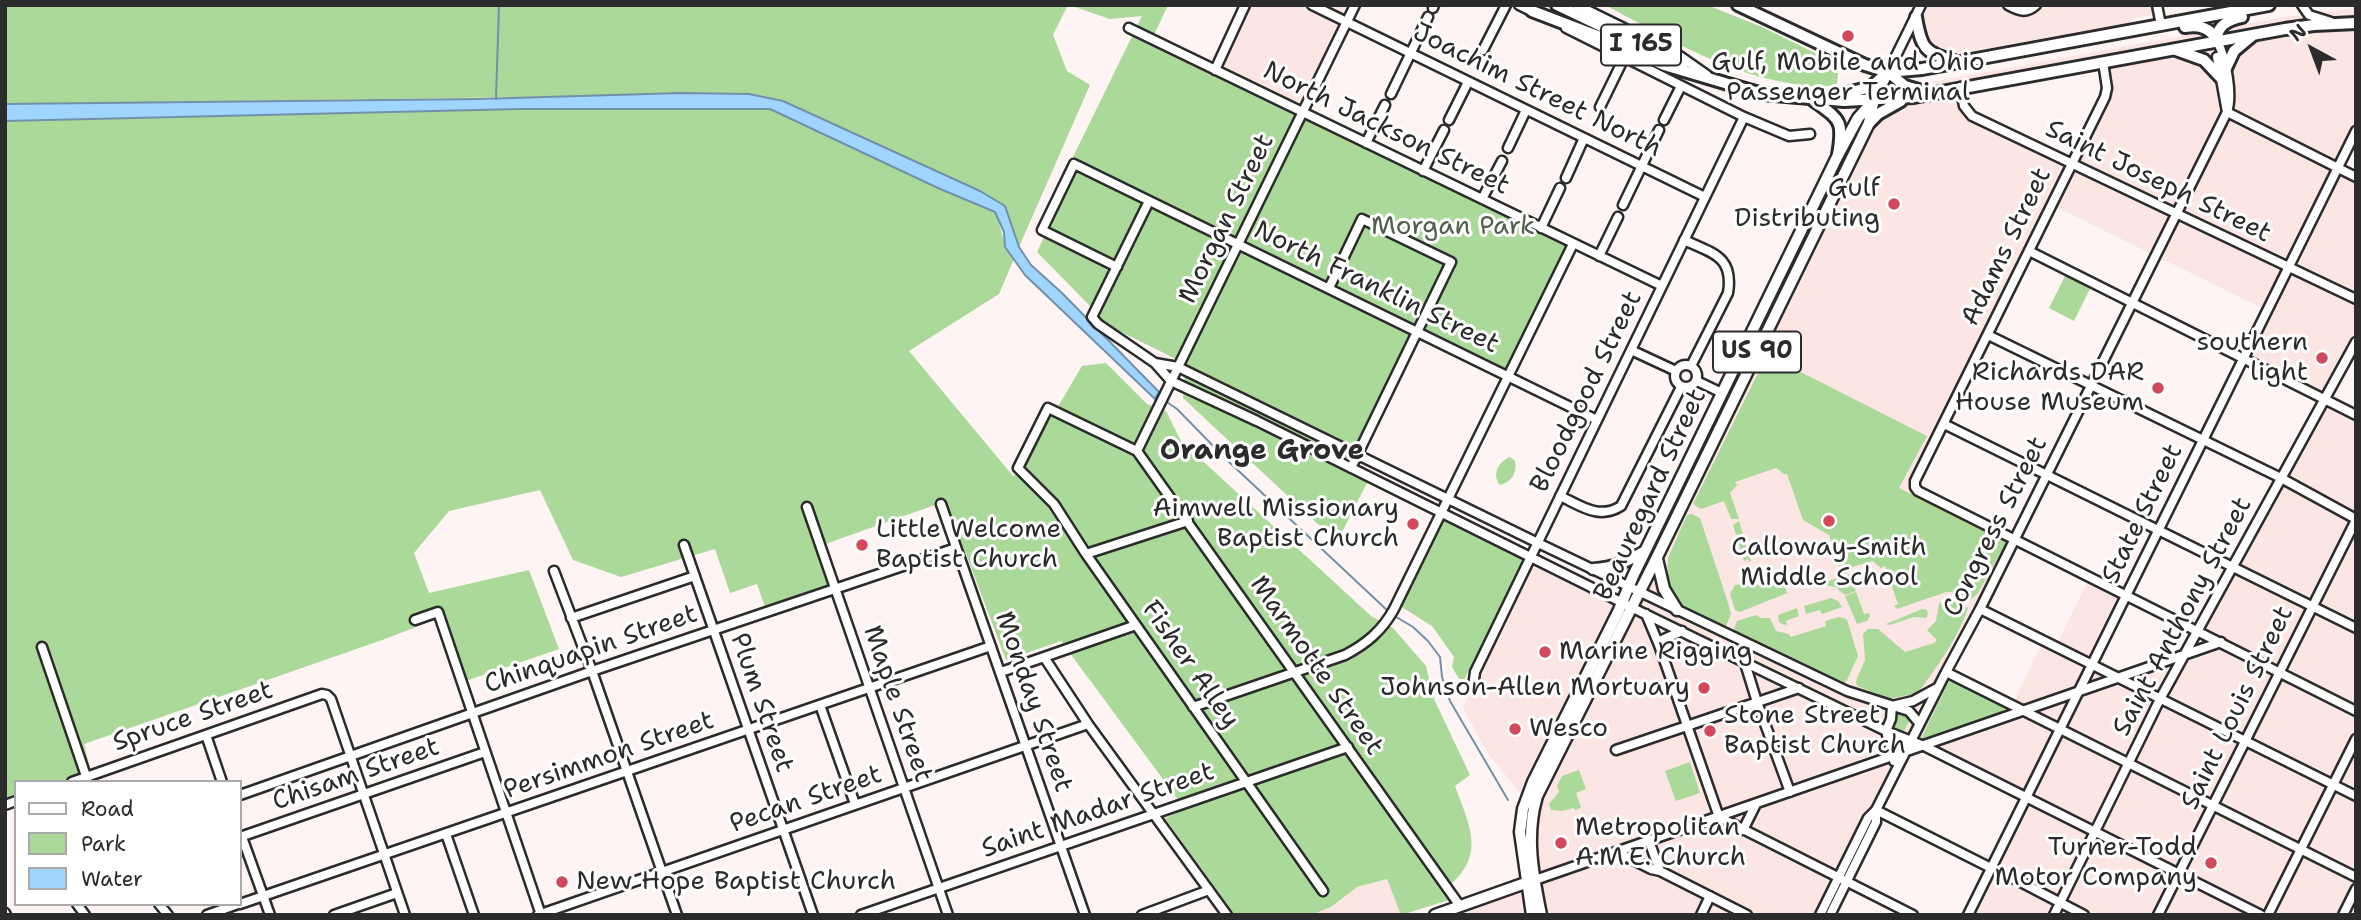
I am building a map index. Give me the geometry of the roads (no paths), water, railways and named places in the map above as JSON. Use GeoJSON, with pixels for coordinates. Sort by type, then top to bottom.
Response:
{"type":"FeatureCollection","features":[{"type":"Feature","properties":{"kind":"highway","name":"I 165"},"geometry":{"type":"LineString","coordinates":[[1558,5],[1575,9],[1711,78]]}},
{"type":"Feature","properties":{"kind":"highway"},"geometry":{"type":"LineString","coordinates":[[1738,5],[1865,65],[1888,72],[1922,69],[2269,5]]}},
{"type":"Feature","properties":{"kind":"highway"},"geometry":{"type":"LineString","coordinates":[[2217,41],[2218,31],[2227,22],[2265,13],[2281,5]]}},
{"type":"Feature","properties":{"kind":"highway"},"geometry":{"type":"LineString","coordinates":[[1532,11],[1664,65],[1763,94],[1813,100],[1914,97]]}},
{"type":"Feature","properties":{"kind":"highway"},"geometry":{"type":"LineString","coordinates":[[1916,17],[1922,43],[1928,51],[1957,61]]}},
{"type":"Feature","properties":{"kind":"highway"},"geometry":{"type":"LineString","coordinates":[[1869,123],[1889,107],[1929,93],[2217,41],[2334,23],[2356,23]]}},
{"type":"Feature","properties":{"kind":"highway"},"geometry":{"type":"LineString","coordinates":[[2108,34],[2133,36],[2196,26],[2211,31],[2217,41]]}},
{"type":"Feature","properties":{"kind":"highway"},"geometry":{"type":"LineString","coordinates":[[2173,49],[2204,60],[2223,73],[2234,51],[2254,35]]}},
{"type":"Feature","properties":{"kind":"highway"},"geometry":{"type":"LineString","coordinates":[[1888,72],[1905,86],[1929,93]]}},
{"type":"Feature","properties":{"kind":"highway"},"geometry":{"type":"LineString","coordinates":[[1813,100],[1871,87],[1888,72]]}},
{"type":"Feature","properties":{"kind":"highway","name":"US 90"},"geometry":{"type":"LineString","coordinates":[[1813,100],[1838,121],[1842,133],[1839,155]]}},
{"type":"Feature","properties":{"kind":"main road","name":"Beauregard Street"},"geometry":{"type":"LineString","coordinates":[[1531,881],[1531,815],[1627,604],[1629,587],[1839,155],[1858,118],[1874,99],[1888,72]]}},
{"type":"Feature","properties":{"kind":"main road","name":"Beauregard Street"},"geometry":{"type":"LineString","coordinates":[[1627,604],[1639,592],[1657,557],[1869,123],[1874,99]]}},
{"type":"Feature","properties":{"kind":"main road"},"geometry":{"type":"LineString","coordinates":[[1705,429],[1724,403],[1753,345],[1764,337],[1762,327],[1788,272],[1795,245]]}},
{"type":"Feature","properties":{"kind":"main road"},"geometry":{"type":"LineString","coordinates":[[1593,569],[1620,565],[1646,550]]}},
{"type":"Feature","properties":{"kind":"main road"},"geometry":{"type":"LineString","coordinates":[[1657,557],[1664,589],[1677,610]]}},
{"type":"Feature","properties":{"kind":"main road"},"geometry":{"type":"LineString","coordinates":[[1435,915],[1531,881]]}},
{"type":"Feature","properties":{"kind":"main road","name":"US 90"},"geometry":{"type":"LineString","coordinates":[[1531,881],[1532,915]]}},
{"type":"Feature","properties":{"kind":"main road","name":"US 90"},"geometry":{"type":"LineString","coordinates":[[1531,881],[1541,915]]}},
{"type":"Feature","properties":{"kind":"street"},"geometry":{"type":"LineString","coordinates":[[1215,70],[1245,5]]}},
{"type":"Feature","properties":{"kind":"street","name":"Joachim Street North"},"geometry":{"type":"LineString","coordinates":[[1312,5],[1705,197]]}},
{"type":"Feature","properties":{"kind":"street","name":"Morgan Street"},"geometry":{"type":"LineString","coordinates":[[1137,451],[1355,5]]}},
{"type":"Feature","properties":{"kind":"street"},"geometry":{"type":"LineString","coordinates":[[1483,50],[1506,5]]}},
{"type":"Feature","properties":{"kind":"street"},"geometry":{"type":"LineString","coordinates":[[1519,5],[1744,117],[1789,136],[1810,134]]}},
{"type":"Feature","properties":{"kind":"street"},"geometry":{"type":"LineString","coordinates":[[1745,5],[1763,15]]}},
{"type":"Feature","properties":{"kind":"street","name":"Beauregard Street"},"geometry":{"type":"LineString","coordinates":[[1888,72],[1921,5]]}},
{"type":"Feature","properties":{"kind":"street"},"geometry":{"type":"LineString","coordinates":[[2008,5],[2020,12],[2033,8]]}},
{"type":"Feature","properties":{"kind":"street"},"geometry":{"type":"LineString","coordinates":[[2157,5],[2161,25]]}},
{"type":"Feature","properties":{"kind":"street"},"geometry":{"type":"LineString","coordinates":[[2302,5],[2309,15],[2334,23]]}},
{"type":"Feature","properties":{"kind":"street"},"geometry":{"type":"LineString","coordinates":[[1391,94],[1427,17]]}},
{"type":"Feature","properties":{"kind":"street","name":"North Jackson Street"},"geometry":{"type":"LineString","coordinates":[[1129,28],[1662,286]]}},
{"type":"Feature","properties":{"kind":"street"},"geometry":{"type":"LineString","coordinates":[[2217,41],[2227,112],[2356,177]]}},
{"type":"Feature","properties":{"kind":"street"},"geometry":{"type":"LineString","coordinates":[[1600,107],[1624,58]]}},
{"type":"Feature","properties":{"kind":"street","name":"Adams Street"},"geometry":{"type":"LineString","coordinates":[[2015,538],[1918,491],[1915,481],[2105,97],[2107,88],[2103,62]]}},
{"type":"Feature","properties":{"kind":"street"},"geometry":{"type":"LineString","coordinates":[[1449,120],[1468,82]]}},
{"type":"Feature","properties":{"kind":"street"},"geometry":{"type":"LineString","coordinates":[[1664,120],[1681,86]]}},
{"type":"Feature","properties":{"kind":"street","name":"Saint Joseph Street"},"geometry":{"type":"LineString","coordinates":[[1960,87],[1968,113],[2356,299]]}},
{"type":"Feature","properties":{"kind":"street"},"geometry":{"type":"LineString","coordinates":[[1366,143],[1385,105]]}},
{"type":"Feature","properties":{"kind":"street"},"geometry":{"type":"LineString","coordinates":[[1508,148],[1526,110]]}},
{"type":"Feature","properties":{"kind":"street","name":"Congress Street"},"geometry":{"type":"LineString","coordinates":[[1820,915],[1876,822],[1876,810],[1919,723],[1980,610],[2227,112]]}},
{"type":"Feature","properties":{"kind":"street","name":"Bloodgood Street"},"geometry":{"type":"LineString","coordinates":[[1474,687],[1475,672],[1744,117]]}},
{"type":"Feature","properties":{"kind":"street"},"geometry":{"type":"LineString","coordinates":[[1423,171],[1444,130]]}},
{"type":"Feature","properties":{"kind":"street"},"geometry":{"type":"LineString","coordinates":[[1623,205],[1660,130]]}},
{"type":"Feature","properties":{"kind":"street","name":"State Street"},"geometry":{"type":"LineString","coordinates":[[1968,915],[2356,131]]}},
{"type":"Feature","properties":{"kind":"street"},"geometry":{"type":"LineString","coordinates":[[1566,178],[1584,138]]}},
{"type":"Feature","properties":{"kind":"street"},"geometry":{"type":"LineString","coordinates":[[1482,200],[1502,161]]}},
{"type":"Feature","properties":{"kind":"street","name":"North Franklin Street"},"geometry":{"type":"LineString","coordinates":[[1116,267],[1042,230],[1074,164],[1597,420]]}},
{"type":"Feature","properties":{"kind":"street"},"geometry":{"type":"LineString","coordinates":[[1541,228],[1560,188]]}},
{"type":"Feature","properties":{"kind":"street"},"geometry":{"type":"LineString","coordinates":[[1149,201],[1092,317],[1098,324],[1155,363],[1171,381],[1886,731],[1924,746],[2261,915]]}},
{"type":"Feature","properties":{"kind":"street"},"geometry":{"type":"LineString","coordinates":[[1599,256],[1618,217]]}},
{"type":"Feature","properties":{"kind":"street"},"geometry":{"type":"LineString","coordinates":[[1329,288],[1362,219],[1451,262],[1351,468]]}},
{"type":"Feature","properties":{"kind":"street"},"geometry":{"type":"LineString","coordinates":[[1684,240],[1723,259],[1730,281],[1728,293],[1691,366]]}},
{"type":"Feature","properties":{"kind":"street"},"geometry":{"type":"LineString","coordinates":[[1193,707],[1295,673],[1356,649],[1379,632],[1394,610],[1573,244]]}},
{"type":"Feature","properties":{"kind":"street"},"geometry":{"type":"LineString","coordinates":[[2029,251],[2356,415]]}},
{"type":"Feature","properties":{"kind":"street"},"geometry":{"type":"LineString","coordinates":[[1988,335],[2281,478],[2356,519]]}},
{"type":"Feature","properties":{"kind":"street","name":"Saint Anthony Street"},"geometry":{"type":"LineString","coordinates":[[2054,915],[2160,699],[2356,342]]}},
{"type":"Feature","properties":{"kind":"street"},"geometry":{"type":"LineString","coordinates":[[1631,350],[1676,371]]}},
{"type":"Feature","properties":{"kind":"street"},"geometry":{"type":"LineString","coordinates":[[1155,363],[1178,367],[1847,691],[1909,711],[1919,723]]}},
{"type":"Feature","properties":{"kind":"street"},"geometry":{"type":"LineString","coordinates":[[1676,371],[1684,365],[1691,366],[1696,370],[1697,381]]}},
{"type":"Feature","properties":{"kind":"street"},"geometry":{"type":"LineString","coordinates":[[1676,371],[1676,382],[1681,387]]}},
{"type":"Feature","properties":{"kind":"street"},"geometry":{"type":"LineString","coordinates":[[1697,381],[1722,393]]}},
{"type":"Feature","properties":{"kind":"street"},"geometry":{"type":"LineString","coordinates":[[1681,387],[1692,386],[1697,381]]}},
{"type":"Feature","properties":{"kind":"street"},"geometry":{"type":"LineString","coordinates":[[1560,496],[1593,512],[1612,512],[1621,506],[1681,387]]}},
{"type":"Feature","properties":{"kind":"street","name":"Fisher Alley"},"geometry":{"type":"LineString","coordinates":[[1137,451],[1048,408],[1018,468],[1054,505],[1324,891]]}},
{"type":"Feature","properties":{"kind":"street"},"geometry":{"type":"LineString","coordinates":[[1944,424],[2356,628]]}},
{"type":"Feature","properties":{"kind":"street","name":"Marmotte Street"},"geometry":{"type":"LineString","coordinates":[[1137,451],[1460,906]]}},
{"type":"Feature","properties":{"kind":"street","name":"Monday Street"},"geometry":{"type":"LineString","coordinates":[[941,503],[1085,915]]}},
{"type":"Feature","properties":{"kind":"street","name":"Maple Street"},"geometry":{"type":"LineString","coordinates":[[807,507],[948,915]]}},
{"type":"Feature","properties":{"kind":"street","name":"Saint Louis Street"},"geometry":{"type":"LineString","coordinates":[[2158,915],[2356,519]]}},
{"type":"Feature","properties":{"kind":"street"},"geometry":{"type":"LineString","coordinates":[[1086,554],[1188,521]]}},
{"type":"Feature","properties":{"kind":"street"},"geometry":{"type":"LineString","coordinates":[[2015,538],[2356,711]]}},
{"type":"Feature","properties":{"kind":"street","name":"Plum Street"},"geometry":{"type":"LineString","coordinates":[[684,545],[813,915]]}},
{"type":"Feature","properties":{"kind":"street","name":"Chinquapin Street"},"geometry":{"type":"LineString","coordinates":[[242,794],[592,671],[956,548]]}},
{"type":"Feature","properties":{"kind":"street"},"geometry":{"type":"LineString","coordinates":[[554,571],[592,671],[677,915]]}},
{"type":"Feature","properties":{"kind":"street"},"geometry":{"type":"LineString","coordinates":[[571,618],[695,576]]}},
{"type":"Feature","properties":{"kind":"street"},"geometry":{"type":"LineString","coordinates":[[1980,610],[2356,796]]}},
{"type":"Feature","properties":{"kind":"street"},"geometry":{"type":"LineString","coordinates":[[415,620],[438,612],[540,914]]}},
{"type":"Feature","properties":{"kind":"street"},"geometry":{"type":"LineString","coordinates":[[1646,614],[1719,817],[1913,915]]}},
{"type":"Feature","properties":{"kind":"street"},"geometry":{"type":"LineString","coordinates":[[1000,672],[1136,625]]}},
{"type":"Feature","properties":{"kind":"street"},"geometry":{"type":"LineString","coordinates":[[1659,645],[1662,640],[1682,631]]}},
{"type":"Feature","properties":{"kind":"street"},"geometry":{"type":"LineString","coordinates":[[1531,881],[2221,642]]}},
{"type":"Feature","properties":{"kind":"street","name":"Persimmon Street"},"geometry":{"type":"LineString","coordinates":[[242,903],[991,646]]}},
{"type":"Feature","properties":{"kind":"street"},"geometry":{"type":"LineString","coordinates":[[42,647],[87,779]]}},
{"type":"Feature","properties":{"kind":"street"},"geometry":{"type":"LineString","coordinates":[[1044,657],[1088,724],[1227,915]]}},
{"type":"Feature","properties":{"kind":"street"},"geometry":{"type":"LineString","coordinates":[[1744,660],[1790,792]]}},
{"type":"Feature","properties":{"kind":"street"},"geometry":{"type":"LineString","coordinates":[[1945,671],[2356,877]]}},
{"type":"Feature","properties":{"kind":"street"},"geometry":{"type":"LineString","coordinates":[[1616,750],[1799,688]]}},
{"type":"Feature","properties":{"kind":"street"},"geometry":{"type":"LineString","coordinates":[[1892,706],[1913,701],[1937,688]]}},
{"type":"Feature","properties":{"kind":"street","name":"Spruce Street"},"geometry":{"type":"LineString","coordinates":[[87,779],[323,694],[331,699],[351,756]]}},
{"type":"Feature","properties":{"kind":"street"},"geometry":{"type":"LineString","coordinates":[[820,705],[855,804]]}},
{"type":"Feature","properties":{"kind":"street"},"geometry":{"type":"LineString","coordinates":[[1892,706],[1886,731],[1896,770]]}},
{"type":"Feature","properties":{"kind":"street","name":"Pecan Street"},"geometry":{"type":"LineString","coordinates":[[540,914],[1088,724]]}},
{"type":"Feature","properties":{"kind":"street"},"geometry":{"type":"LineString","coordinates":[[206,735],[221,780]]}},
{"type":"Feature","properties":{"kind":"street"},"geometry":{"type":"LineString","coordinates":[[2268,915],[2356,738]]}},
{"type":"Feature","properties":{"kind":"street","name":"Saint Madar Street"},"geometry":{"type":"LineString","coordinates":[[861,915],[1348,747]]}},
{"type":"Feature","properties":{"kind":"street","name":"Chisam Street"},"geometry":{"type":"LineString","coordinates":[[242,837],[485,752]]}},
{"type":"Feature","properties":{"kind":"street"},"geometry":{"type":"LineString","coordinates":[[351,756],[405,915]]}},
{"type":"Feature","properties":{"kind":"street"},"geometry":{"type":"LineString","coordinates":[[1743,830],[1756,804]]}},
{"type":"Feature","properties":{"kind":"street"},"geometry":{"type":"LineString","coordinates":[[1876,810],[1991,868]]}},
{"type":"Feature","properties":{"kind":"street"},"geometry":{"type":"LineString","coordinates":[[446,834],[474,915]]}},
{"type":"Feature","properties":{"kind":"street"},"geometry":{"type":"LineString","coordinates":[[242,840],[270,915]]}},
{"type":"Feature","properties":{"kind":"street"},"geometry":{"type":"LineString","coordinates":[[1648,841],[1660,871]]}},
{"type":"Feature","properties":{"kind":"street"},"geometry":{"type":"LineString","coordinates":[[1617,852],[1747,915]]}},
{"type":"Feature","properties":{"kind":"street"},"geometry":{"type":"LineString","coordinates":[[2011,877],[2084,915]]}},
{"type":"Feature","properties":{"kind":"street","name":"Congress Street"},"geometry":{"type":"LineString","coordinates":[[1830,915],[1842,880]]}},
{"type":"Feature","properties":{"kind":"street"},"geometry":{"type":"LineString","coordinates":[[2343,915],[2356,889]]}},
{"type":"Feature","properties":{"kind":"street"},"geometry":{"type":"LineString","coordinates":[[1142,915],[1209,890]]}},
{"type":"Feature","properties":{"kind":"street"},"geometry":{"type":"LineString","coordinates":[[334,915],[397,893]]}},
{"type":"Feature","properties":{"kind":"street"},"geometry":{"type":"LineString","coordinates":[[1701,915],[1710,896]]}},
{"type":"Feature","properties":{"kind":"street","name":"Persimmon Street"},"geometry":{"type":"LineString","coordinates":[[207,915],[233,906]]}},
{"type":"Feature","properties":{"kind":"water"},"geometry":{"type":"Polygon","coordinates":[[[681,93],[749,94],[783,101],[980,191],[1005,206],[1019,247],[1031,265],[1159,392],[1155,399],[1025,275],[1005,247],[1004,232],[995,212],[770,109],[520,109],[5,121],[5,104],[478,99],[681,93]]]}},
{"type":"Feature","properties":{"kind":"waterway"},"geometry":{"type":"LineString","coordinates":[[496,99],[499,5]]}},
{"type":"Feature","properties":{"kind":"waterway"},"geometry":{"type":"LineString","coordinates":[[1164,400],[1177,409],[1228,461],[1389,612]]}},
{"type":"Feature","properties":{"kind":"waterway"},"geometry":{"type":"LineString","coordinates":[[1393,615],[1413,627],[1440,657],[1442,677],[1450,701],[1508,800]]}},
{"type":"Feature","properties":{"kind":"place","name":"Gulf, Mobile and Ohio Passenger Terminal"},"geometry":{"type":"Point","coordinates":[1848,36]}},
{"type":"Feature","properties":{"kind":"place","name":"Gulf Distributing"},"geometry":{"type":"Point","coordinates":[1894,204]}},
{"type":"Feature","properties":{"kind":"place","name":"southern light"},"geometry":{"type":"Point","coordinates":[2322,358]}},
{"type":"Feature","properties":{"kind":"place","name":"Richards DAR House Museum"},"geometry":{"type":"Point","coordinates":[2158,388]}},
{"type":"Feature","properties":{"kind":"place","name":"Calloway-Smith Middle School"},"geometry":{"type":"Point","coordinates":[1829,521]}},
{"type":"Feature","properties":{"kind":"place","name":"Aimwell Missionary Baptist Church"},"geometry":{"type":"Point","coordinates":[1413,524]}},
{"type":"Feature","properties":{"kind":"place","name":"Little Welcome Baptist Church"},"geometry":{"type":"Point","coordinates":[862,545]}},
{"type":"Feature","properties":{"kind":"place","name":"Marine Rigging"},"geometry":{"type":"Point","coordinates":[1545,652]}},
{"type":"Feature","properties":{"kind":"place","name":"Johnson-Allen Mortuary"},"geometry":{"type":"Point","coordinates":[1704,688]}},
{"type":"Feature","properties":{"kind":"place","name":"Wesco"},"geometry":{"type":"Point","coordinates":[1515,729]}},
{"type":"Feature","properties":{"kind":"place","name":"Stone Street Baptist Church"},"geometry":{"type":"Point","coordinates":[1710,731]}},
{"type":"Feature","properties":{"kind":"place","name":"Metropolitan A.M.E. Church"},"geometry":{"type":"Point","coordinates":[1561,843]}},
{"type":"Feature","properties":{"kind":"place","name":"Turner-Todd Motor Company"},"geometry":{"type":"Point","coordinates":[2211,863]}},
{"type":"Feature","properties":{"kind":"place","name":"New Hope Baptist Church"},"geometry":{"type":"Point","coordinates":[562,882]}},
{"type":"Feature","properties":{"kind":"district","name":"Orange Grove"},"geometry":{"type":"Point","coordinates":[1262,452]}},
{"type":"Feature","properties":{"kind":"park label","name":"Morgan Park"},"geometry":{"type":"Point","coordinates":[1453,227]}}]}
